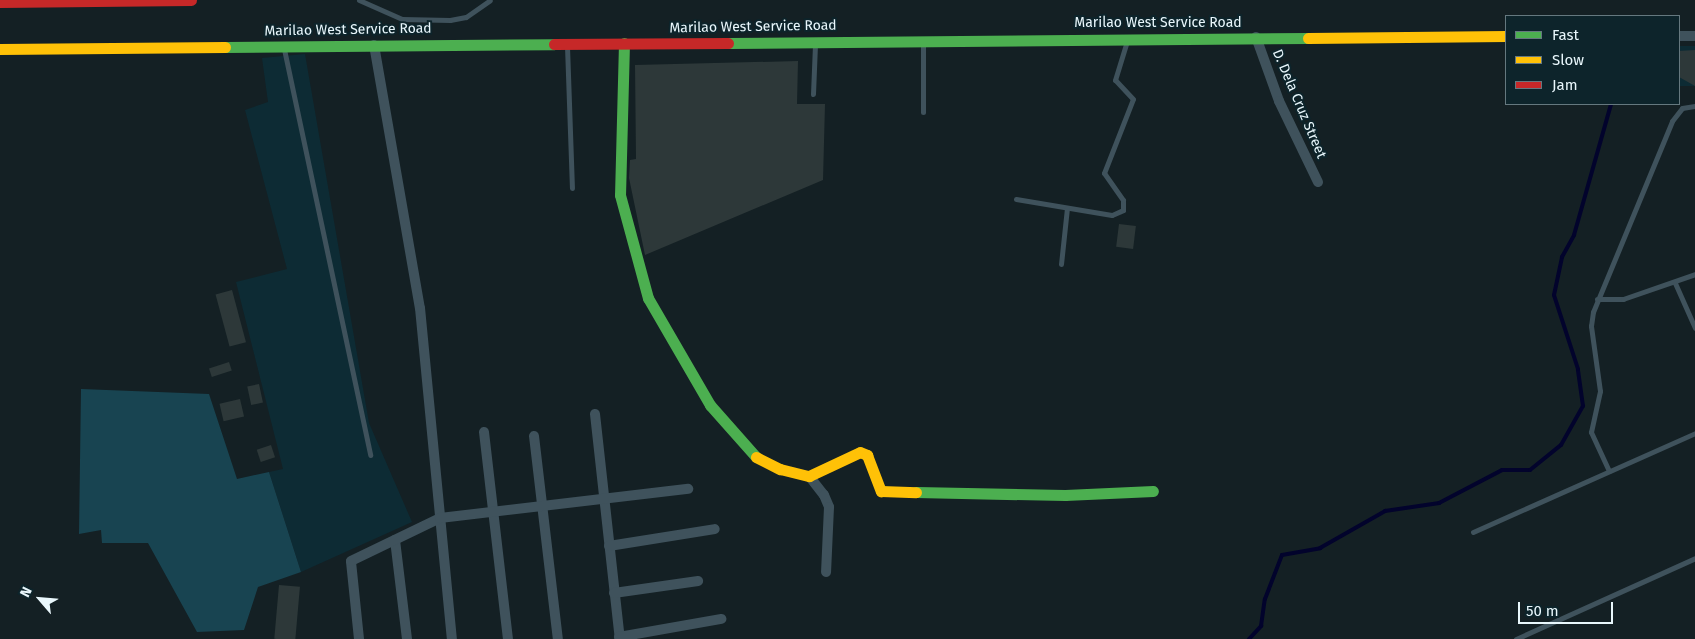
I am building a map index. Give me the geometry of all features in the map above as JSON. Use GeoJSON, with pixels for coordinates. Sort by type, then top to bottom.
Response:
{"type":"FeatureCollection","features":[{"type":"Feature","properties":{"kind":"main road"},"geometry":{"type":"LineString","coordinates":[[0,2],[190,0]]}},
{"type":"Feature","properties":{"kind":"main road","name":"Marilao West Service Road"},"geometry":{"type":"LineString","coordinates":[[0,49],[1505,36]]}},
{"type":"Feature","properties":{"kind":"main road"},"geometry":{"type":"LineString","coordinates":[[624,43],[620,195],[648,298],[710,406],[752,455],[780,469],[809,476],[860,452],[867,455],[881,491],[1065,495],[1153,491]]}},
{"type":"Feature","properties":{"kind":"street"},"geometry":{"type":"LineString","coordinates":[[1680,36],[1695,36]]}},
{"type":"Feature","properties":{"kind":"street","name":"D. Dela Cruz Street"},"geometry":{"type":"LineString","coordinates":[[1256,37],[1279,100],[1318,182]]}},
{"type":"Feature","properties":{"kind":"street"},"geometry":{"type":"LineString","coordinates":[[374,45],[420,308],[452,639]]}},
{"type":"Feature","properties":{"kind":"street"},"geometry":{"type":"LineString","coordinates":[[595,414],[608,546],[620,638],[720,619]]}},
{"type":"Feature","properties":{"kind":"street"},"geometry":{"type":"LineString","coordinates":[[484,432],[508,639]]}},
{"type":"Feature","properties":{"kind":"street"},"geometry":{"type":"LineString","coordinates":[[534,436],[558,639]]}},
{"type":"Feature","properties":{"kind":"street"},"geometry":{"type":"LineString","coordinates":[[809,476],[824,495],[829,507],[826,572]]}},
{"type":"Feature","properties":{"kind":"street"},"geometry":{"type":"LineString","coordinates":[[359,639],[351,561],[440,518],[688,489]]}},
{"type":"Feature","properties":{"kind":"street"},"geometry":{"type":"LineString","coordinates":[[608,546],[715,529]]}},
{"type":"Feature","properties":{"kind":"street"},"geometry":{"type":"LineString","coordinates":[[395,540],[407,639]]}},
{"type":"Feature","properties":{"kind":"street"},"geometry":{"type":"LineString","coordinates":[[614,593],[698,581]]}},
{"type":"Feature","properties":{"kind":"lane"},"geometry":{"type":"LineString","coordinates":[[359,0],[402,19],[450,20],[466,17],[490,0]]}},
{"type":"Feature","properties":{"kind":"lane"},"geometry":{"type":"LineString","coordinates":[[1016,200],[1112,215],[1123,210],[1123,200],[1104,173],[1133,99],[1115,80],[1128,38]]}},
{"type":"Feature","properties":{"kind":"lane"},"geometry":{"type":"LineString","coordinates":[[923,40],[923,112]]}},
{"type":"Feature","properties":{"kind":"lane"},"geometry":{"type":"LineString","coordinates":[[813,94],[815,41]]}},
{"type":"Feature","properties":{"kind":"lane"},"geometry":{"type":"LineString","coordinates":[[566,43],[572,188]]}},
{"type":"Feature","properties":{"kind":"lane"},"geometry":{"type":"LineString","coordinates":[[284,46],[370,455]]}},
{"type":"Feature","properties":{"kind":"lane"},"geometry":{"type":"LineString","coordinates":[[1609,471],[1591,432],[1600,392],[1591,326],[1596,299],[1674,116],[1682,108],[1695,106]]}},
{"type":"Feature","properties":{"kind":"lane"},"geometry":{"type":"LineString","coordinates":[[1060,264],[1067,208]]}},
{"type":"Feature","properties":{"kind":"lane"},"geometry":{"type":"LineString","coordinates":[[1596,299],[1623,300],[1675,283],[1695,274]]}},
{"type":"Feature","properties":{"kind":"lane"},"geometry":{"type":"LineString","coordinates":[[1675,283],[1695,328]]}},
{"type":"Feature","properties":{"kind":"lane"},"geometry":{"type":"LineString","coordinates":[[1473,532],[1695,433]]}},
{"type":"Feature","properties":{"kind":"lane"},"geometry":{"type":"LineString","coordinates":[[1516,639],[1695,558]]}},
{"type":"Feature","properties":{"kind":"shaded area"},"geometry":{"type":"Polygon","coordinates":[[[1680,46],[1695,46],[1695,86],[1680,86],[1680,46]]]}},
{"type":"Feature","properties":{"kind":"shaded area"},"geometry":{"type":"Polygon","coordinates":[[[305,54],[369,423],[412,522],[301,572],[269,472],[283,469],[236,282],[287,269],[245,110],[268,102],[262,58],[305,54]]]}},
{"type":"Feature","properties":{"kind":"shaded area"},"geometry":{"type":"Polygon","coordinates":[[[81,389],[209,394],[237,479],[269,472],[301,572],[258,587],[244,630],[197,632],[148,543],[102,543],[101,530],[79,534],[81,389]]]}},
{"type":"Feature","properties":{"kind":"building"},"geometry":{"type":"Polygon","coordinates":[[[1695,50],[1695,86],[1680,78],[1680,51],[1695,50]]]}},
{"type":"Feature","properties":{"kind":"building"},"geometry":{"type":"Polygon","coordinates":[[[798,61],[797,104],[825,104],[823,180],[645,255],[629,178],[630,160],[636,159],[635,65],[798,61]]]}},
{"type":"Feature","properties":{"kind":"building"},"geometry":{"type":"Polygon","coordinates":[[[1119,224],[1136,226],[1133,249],[1116,247],[1119,224]]]}},
{"type":"Feature","properties":{"kind":"building"},"geometry":{"type":"Polygon","coordinates":[[[232,290],[246,342],[230,347],[216,294],[232,290]]]}},
{"type":"Feature","properties":{"kind":"building"},"geometry":{"type":"Polygon","coordinates":[[[229,362],[232,371],[212,377],[209,368],[229,362]]]}},
{"type":"Feature","properties":{"kind":"building"},"geometry":{"type":"Polygon","coordinates":[[[259,384],[263,403],[251,405],[247,386],[259,384]]]}},
{"type":"Feature","properties":{"kind":"building"},"geometry":{"type":"Polygon","coordinates":[[[240,399],[244,417],[224,421],[220,404],[240,399]]]}},
{"type":"Feature","properties":{"kind":"building"},"geometry":{"type":"Polygon","coordinates":[[[271,445],[275,457],[261,462],[257,450],[271,445]]]}},
{"type":"Feature","properties":{"kind":"building"},"geometry":{"type":"Polygon","coordinates":[[[279,585],[300,587],[295,639],[274,639],[279,585]]]}},
{"type":"Feature","properties":{"kind":"waterway"},"geometry":{"type":"LineString","coordinates":[[1249,639],[1261,626],[1265,599],[1282,555],[1320,548],[1385,511],[1439,503],[1502,470],[1530,470],[1561,445],[1583,406],[1578,369],[1554,295],[1562,257],[1574,235],[1611,105]]}},
{"type":"Feature","properties":{"kind":"traffic: fast"},"geometry":{"type":"LineString","coordinates":[[728,43],[1308,38]]}},
{"type":"Feature","properties":{"kind":"traffic: fast"},"geometry":{"type":"LineString","coordinates":[[624,43],[620,195],[648,298],[710,405],[756,457]]}},
{"type":"Feature","properties":{"kind":"traffic: fast"},"geometry":{"type":"LineString","coordinates":[[225,47],[554,44]]}},
{"type":"Feature","properties":{"kind":"traffic: fast"},"geometry":{"type":"LineString","coordinates":[[916,492],[1065,495],[1153,491]]}},
{"type":"Feature","properties":{"kind":"traffic: slow"},"geometry":{"type":"LineString","coordinates":[[1308,38],[1505,36]]}},
{"type":"Feature","properties":{"kind":"traffic: slow"},"geometry":{"type":"LineString","coordinates":[[0,49],[225,47]]}},
{"type":"Feature","properties":{"kind":"traffic: slow"},"geometry":{"type":"LineString","coordinates":[[756,457],[780,469],[809,476],[860,452],[867,455],[881,491],[916,492]]}},
{"type":"Feature","properties":{"kind":"traffic: jam"},"geometry":{"type":"LineString","coordinates":[[0,2],[191,0]]}},
{"type":"Feature","properties":{"kind":"traffic: jam"},"geometry":{"type":"LineString","coordinates":[[554,44],[728,43]]}}]}
